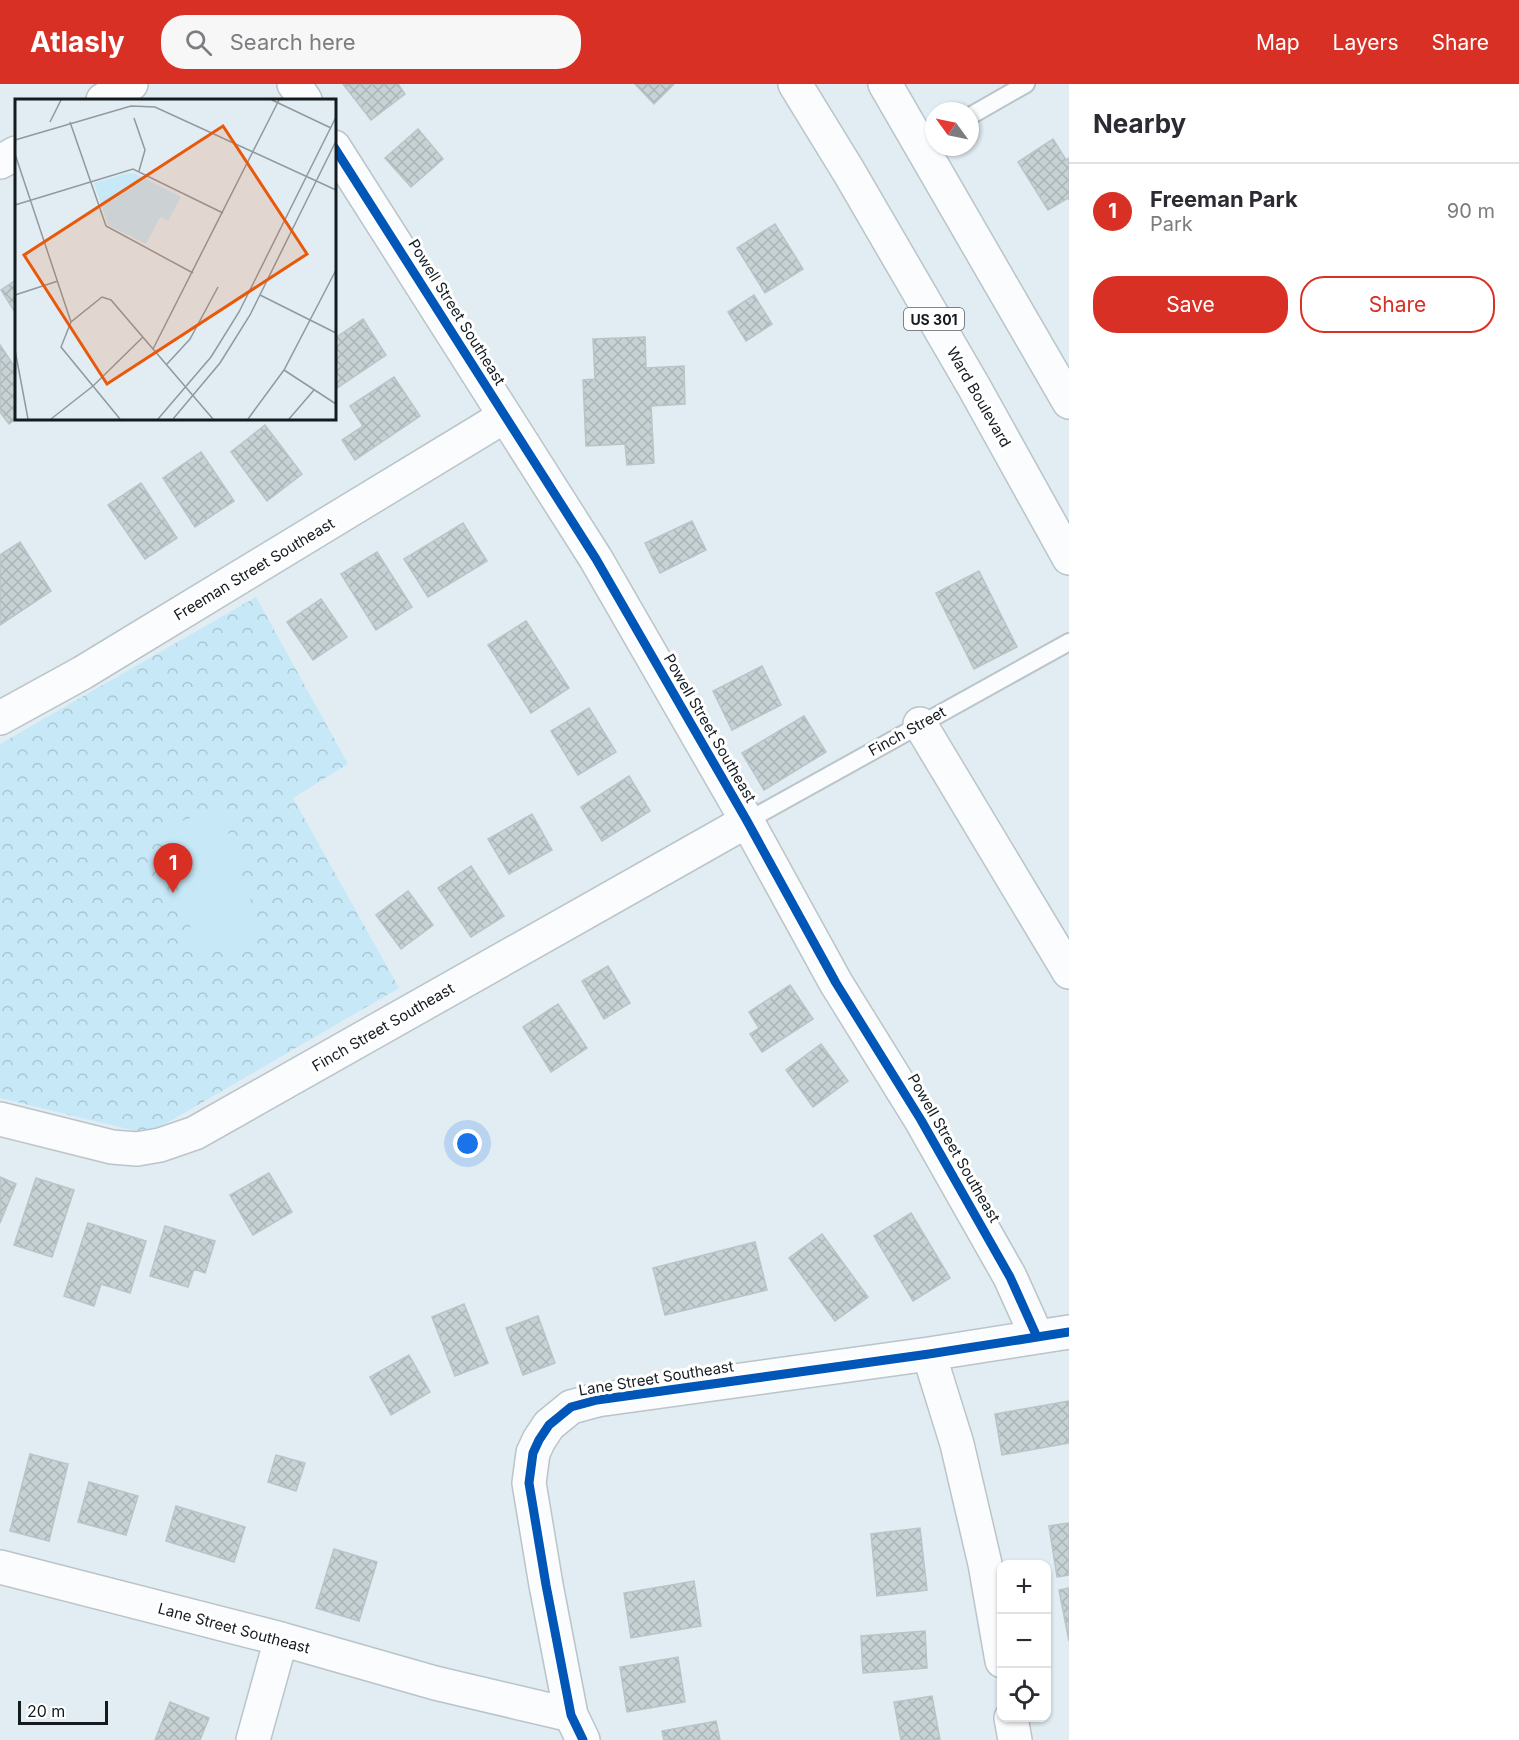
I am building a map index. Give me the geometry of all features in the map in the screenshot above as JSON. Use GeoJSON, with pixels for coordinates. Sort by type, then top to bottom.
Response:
{"type":"FeatureCollection","features":[{"type":"Feature","properties":{"kind":"main road"},"geometry":{"type":"LineString","coordinates":[[105,99],[131,84]]}},
{"type":"Feature","properties":{"kind":"main road"},"geometry":{"type":"LineString","coordinates":[[294,84],[304,99]]}},
{"type":"Feature","properties":{"kind":"main road","name":"Ward Boulevard"},"geometry":{"type":"LineString","coordinates":[[795,84],[974,387],[1069,558]]}},
{"type":"Feature","properties":{"kind":"main road"},"geometry":{"type":"LineString","coordinates":[[885,84],[925,137]]}},
{"type":"Feature","properties":{"kind":"main road","name":"Powell Street Southeast"},"geometry":{"type":"LineString","coordinates":[[336,150],[596,559],[747,821],[836,983],[921,1120],[1010,1277],[1037,1336]]}},
{"type":"Feature","properties":{"kind":"main road"},"geometry":{"type":"LineString","coordinates":[[0,162],[15,154]]}},
{"type":"Feature","properties":{"kind":"main road"},"geometry":{"type":"LineString","coordinates":[[936,156],[1069,402]]}},
{"type":"Feature","properties":{"kind":"main road","name":"Freeman Street Southeast"},"geometry":{"type":"LineString","coordinates":[[0,718],[92,667],[505,416]]}},
{"type":"Feature","properties":{"kind":"main road"},"geometry":{"type":"LineString","coordinates":[[920,724],[1069,972]]}},
{"type":"Feature","properties":{"kind":"main road","name":"Finch Street Southeast"},"geometry":{"type":"LineString","coordinates":[[0,1119],[112,1147],[137,1149],[160,1145],[195,1133],[747,821]]}},
{"type":"Feature","properties":{"kind":"main road","name":"Lane Street Southeast"},"geometry":{"type":"LineString","coordinates":[[0,1567],[281,1640],[435,1683],[577,1727],[546,1585],[530,1484],[533,1453],[539,1440],[549,1425],[571,1407],[597,1400],[1069,1332]]}},
{"type":"Feature","properties":{"kind":"main road"},"geometry":{"type":"LineString","coordinates":[[928,1354],[960,1455],[985,1564],[997,1632]]}},
{"type":"Feature","properties":{"kind":"main road"},"geometry":{"type":"LineString","coordinates":[[253,1740],[281,1640]]}},
{"type":"Feature","properties":{"kind":"main road"},"geometry":{"type":"LineString","coordinates":[[1012,1722],[1015,1740]]}},
{"type":"Feature","properties":{"kind":"lane"},"geometry":{"type":"LineString","coordinates":[[979,110],[1020,85]]}},
{"type":"Feature","properties":{"kind":"lane","name":"Finch Street"},"geometry":{"type":"LineString","coordinates":[[747,821],[1069,642]]}},
{"type":"Feature","properties":{"kind":"green space"},"geometry":{"type":"Polygon","coordinates":[[[256,597],[348,764],[293,798],[399,988],[160,1127],[140,1132],[0,1098],[0,744],[256,597]]]}},
{"type":"Feature","properties":{"kind":"green space"},"geometry":{"type":"Polygon","coordinates":[[[220,808],[262,935],[200,956],[158,829],[220,808]]]}},
{"type":"Feature","properties":{"kind":"building"},"geometry":{"type":"Polygon","coordinates":[[[343,84],[398,84],[405,94],[371,120],[343,84]]]}},
{"type":"Feature","properties":{"kind":"building"},"geometry":{"type":"Polygon","coordinates":[[[635,84],[674,84],[654,104],[635,84]]]}},
{"type":"Feature","properties":{"kind":"building"},"geometry":{"type":"Polygon","coordinates":[[[418,129],[443,159],[411,187],[385,158],[418,129]]]}},
{"type":"Feature","properties":{"kind":"building"},"geometry":{"type":"Polygon","coordinates":[[[1053,139],[1066,160],[1069,158],[1069,200],[1068,198],[1048,210],[1018,162],[1053,139]]]}},
{"type":"Feature","properties":{"kind":"building"},"geometry":{"type":"Polygon","coordinates":[[[775,224],[803,269],[765,293],[737,248],[775,224]]]}},
{"type":"Feature","properties":{"kind":"building"},"geometry":{"type":"Polygon","coordinates":[[[15,281],[15,312],[1,290],[15,281]]]}},
{"type":"Feature","properties":{"kind":"building"},"geometry":{"type":"Polygon","coordinates":[[[754,295],[772,324],[746,341],[728,312],[754,295]]]}},
{"type":"Feature","properties":{"kind":"building"},"geometry":{"type":"Polygon","coordinates":[[[363,319],[386,355],[336,389],[336,338],[363,319]]]}},
{"type":"Feature","properties":{"kind":"building"},"geometry":{"type":"Polygon","coordinates":[[[645,337],[646,368],[684,366],[685,404],[651,406],[654,463],[627,465],[625,444],[586,446],[583,380],[595,379],[593,339],[645,337]]]}},
{"type":"Feature","properties":{"kind":"building"},"geometry":{"type":"Polygon","coordinates":[[[0,345],[15,368],[15,420],[9,424],[0,412],[0,345]]]}},
{"type":"Feature","properties":{"kind":"building"},"geometry":{"type":"Polygon","coordinates":[[[394,377],[420,416],[355,460],[342,440],[363,426],[350,406],[394,377]]]}},
{"type":"Feature","properties":{"kind":"building"},"geometry":{"type":"Polygon","coordinates":[[[265,425],[302,474],[267,501],[231,452],[265,425]]]}},
{"type":"Feature","properties":{"kind":"building"},"geometry":{"type":"Polygon","coordinates":[[[201,452],[234,501],[195,527],[163,478],[201,452]]]}},
{"type":"Feature","properties":{"kind":"building"},"geometry":{"type":"Polygon","coordinates":[[[141,483],[177,538],[145,559],[108,505],[141,483]]]}},
{"type":"Feature","properties":{"kind":"building"},"geometry":{"type":"Polygon","coordinates":[[[692,521],[706,550],[660,573],[645,543],[692,521]]]}},
{"type":"Feature","properties":{"kind":"building"},"geometry":{"type":"Polygon","coordinates":[[[463,523],[487,561],[428,597],[404,559],[463,523]]]}},
{"type":"Feature","properties":{"kind":"building"},"geometry":{"type":"Polygon","coordinates":[[[20,542],[51,591],[0,625],[0,555],[20,542]]]}},
{"type":"Feature","properties":{"kind":"building"},"geometry":{"type":"Polygon","coordinates":[[[377,552],[412,607],[376,630],[341,574],[377,552]]]}},
{"type":"Feature","properties":{"kind":"building"},"geometry":{"type":"Polygon","coordinates":[[[979,571],[1017,647],[974,669],[936,593],[979,571]]]}},
{"type":"Feature","properties":{"kind":"building"},"geometry":{"type":"Polygon","coordinates":[[[321,599],[347,637],[313,660],[287,622],[321,599]]]}},
{"type":"Feature","properties":{"kind":"building"},"geometry":{"type":"Polygon","coordinates":[[[526,621],[569,688],[531,713],[488,645],[526,621]]]}},
{"type":"Feature","properties":{"kind":"building"},"geometry":{"type":"Polygon","coordinates":[[[762,666],[781,705],[732,730],[713,691],[762,666]]]}},
{"type":"Feature","properties":{"kind":"building"},"geometry":{"type":"Polygon","coordinates":[[[589,708],[616,752],[578,775],[551,731],[589,708]]]}},
{"type":"Feature","properties":{"kind":"building"},"geometry":{"type":"Polygon","coordinates":[[[804,716],[826,752],[764,790],[742,753],[804,716]]]}},
{"type":"Feature","properties":{"kind":"building"},"geometry":{"type":"Polygon","coordinates":[[[629,776],[650,811],[602,841],[581,807],[629,776]]]}},
{"type":"Feature","properties":{"kind":"building"},"geometry":{"type":"Polygon","coordinates":[[[532,814],[552,850],[509,874],[488,839],[532,814]]]}},
{"type":"Feature","properties":{"kind":"building"},"geometry":{"type":"Polygon","coordinates":[[[471,866],[504,916],[471,937],[438,888],[471,866]]]}},
{"type":"Feature","properties":{"kind":"building"},"geometry":{"type":"Polygon","coordinates":[[[408,891],[433,925],[401,949],[376,915],[408,891]]]}},
{"type":"Feature","properties":{"kind":"building"},"geometry":{"type":"Polygon","coordinates":[[[608,966],[630,1003],[604,1019],[582,981],[608,966]]]}},
{"type":"Feature","properties":{"kind":"building"},"geometry":{"type":"Polygon","coordinates":[[[790,985],[813,1019],[762,1052],[750,1034],[759,1028],[749,1012],[790,985]]]}},
{"type":"Feature","properties":{"kind":"building"},"geometry":{"type":"Polygon","coordinates":[[[558,1004],[587,1048],[551,1072],[523,1027],[558,1004]]]}},
{"type":"Feature","properties":{"kind":"building"},"geometry":{"type":"Polygon","coordinates":[[[821,1044],[848,1081],[813,1107],[786,1070],[821,1044]]]}},
{"type":"Feature","properties":{"kind":"building"},"geometry":{"type":"Polygon","coordinates":[[[269,1173],[292,1212],[253,1235],[230,1195],[269,1173]]]}},
{"type":"Feature","properties":{"kind":"building"},"geometry":{"type":"Polygon","coordinates":[[[0,1177],[16,1184],[0,1223],[0,1177]]]}},
{"type":"Feature","properties":{"kind":"building"},"geometry":{"type":"Polygon","coordinates":[[[36,1178],[74,1190],[52,1257],[14,1245],[36,1178]]]}},
{"type":"Feature","properties":{"kind":"building"},"geometry":{"type":"Polygon","coordinates":[[[911,1213],[950,1278],[913,1301],[874,1236],[911,1213]]]}},
{"type":"Feature","properties":{"kind":"building"},"geometry":{"type":"Polygon","coordinates":[[[88,1223],[146,1241],[130,1293],[101,1284],[94,1306],[64,1296],[88,1223]]]}},
{"type":"Feature","properties":{"kind":"building"},"geometry":{"type":"Polygon","coordinates":[[[165,1226],[215,1241],[205,1273],[194,1269],[188,1287],[150,1276],[165,1226]]]}},
{"type":"Feature","properties":{"kind":"building"},"geometry":{"type":"Polygon","coordinates":[[[822,1234],[868,1297],[835,1321],[789,1258],[822,1234]]]}},
{"type":"Feature","properties":{"kind":"building"},"geometry":{"type":"Polygon","coordinates":[[[755,1242],[767,1290],[665,1315],[653,1268],[755,1242]]]}},
{"type":"Feature","properties":{"kind":"building"},"geometry":{"type":"Polygon","coordinates":[[[464,1304],[488,1363],[455,1376],[432,1317],[464,1304]]]}},
{"type":"Feature","properties":{"kind":"building"},"geometry":{"type":"Polygon","coordinates":[[[538,1316],[555,1363],[523,1375],[506,1328],[538,1316]]]}},
{"type":"Feature","properties":{"kind":"building"},"geometry":{"type":"Polygon","coordinates":[[[409,1355],[430,1392],[391,1415],[370,1377],[409,1355]]]}},
{"type":"Feature","properties":{"kind":"building"},"geometry":{"type":"Polygon","coordinates":[[[1069,1401],[1069,1443],[1002,1455],[995,1414],[1069,1401]]]}},
{"type":"Feature","properties":{"kind":"building"},"geometry":{"type":"Polygon","coordinates":[[[30,1454],[68,1464],[49,1541],[10,1531],[30,1454]]]}},
{"type":"Feature","properties":{"kind":"building"},"geometry":{"type":"Polygon","coordinates":[[[276,1455],[305,1463],[296,1491],[268,1482],[276,1455]]]}},
{"type":"Feature","properties":{"kind":"building"},"geometry":{"type":"Polygon","coordinates":[[[89,1482],[138,1496],[126,1535],[78,1522],[89,1482]]]}},
{"type":"Feature","properties":{"kind":"building"},"geometry":{"type":"Polygon","coordinates":[[[176,1506],[245,1527],[234,1562],[166,1541],[176,1506]]]}},
{"type":"Feature","properties":{"kind":"building"},"geometry":{"type":"Polygon","coordinates":[[[1069,1523],[1069,1575],[1057,1577],[1049,1526],[1069,1523]]]}},
{"type":"Feature","properties":{"kind":"building"},"geometry":{"type":"Polygon","coordinates":[[[920,1528],[927,1590],[877,1596],[871,1534],[920,1528]]]}},
{"type":"Feature","properties":{"kind":"building"},"geometry":{"type":"Polygon","coordinates":[[[334,1549],[377,1562],[359,1621],[316,1608],[334,1549]]]}},
{"type":"Feature","properties":{"kind":"building"},"geometry":{"type":"Polygon","coordinates":[[[694,1581],[701,1626],[631,1638],[624,1593],[694,1581]]]}},
{"type":"Feature","properties":{"kind":"building"},"geometry":{"type":"Polygon","coordinates":[[[1069,1588],[1069,1641],[1059,1590],[1069,1588]]]}},
{"type":"Feature","properties":{"kind":"building"},"geometry":{"type":"Polygon","coordinates":[[[925,1631],[927,1668],[863,1673],[861,1636],[925,1631]]]}},
{"type":"Feature","properties":{"kind":"building"},"geometry":{"type":"Polygon","coordinates":[[[678,1657],[685,1702],[627,1712],[620,1667],[678,1657]]]}},
{"type":"Feature","properties":{"kind":"building"},"geometry":{"type":"Polygon","coordinates":[[[932,1696],[940,1740],[901,1740],[894,1702],[932,1696]]]}},
{"type":"Feature","properties":{"kind":"building"},"geometry":{"type":"Polygon","coordinates":[[[170,1702],[209,1718],[200,1740],[155,1740],[170,1702]]]}},
{"type":"Feature","properties":{"kind":"building"},"geometry":{"type":"Polygon","coordinates":[[[716,1721],[720,1740],[664,1740],[662,1731],[716,1721]]]}},
{"type":"Feature","properties":{"kind":"cycle path"},"geometry":{"type":"LineString","coordinates":[[336,150],[596,559],[747,821],[836,983],[921,1120],[1010,1277],[1037,1337]]}},
{"type":"Feature","properties":{"kind":"cycle path"},"geometry":{"type":"LineString","coordinates":[[583,1740],[571,1715],[529,1483],[533,1453],[549,1425],[571,1407],[597,1400],[929,1354],[1069,1332]]}},
{"type":"Feature","properties":{"kind":"place","name":"Freeman Park"},"geometry":{"type":"Point","coordinates":[173,893]}}]}
